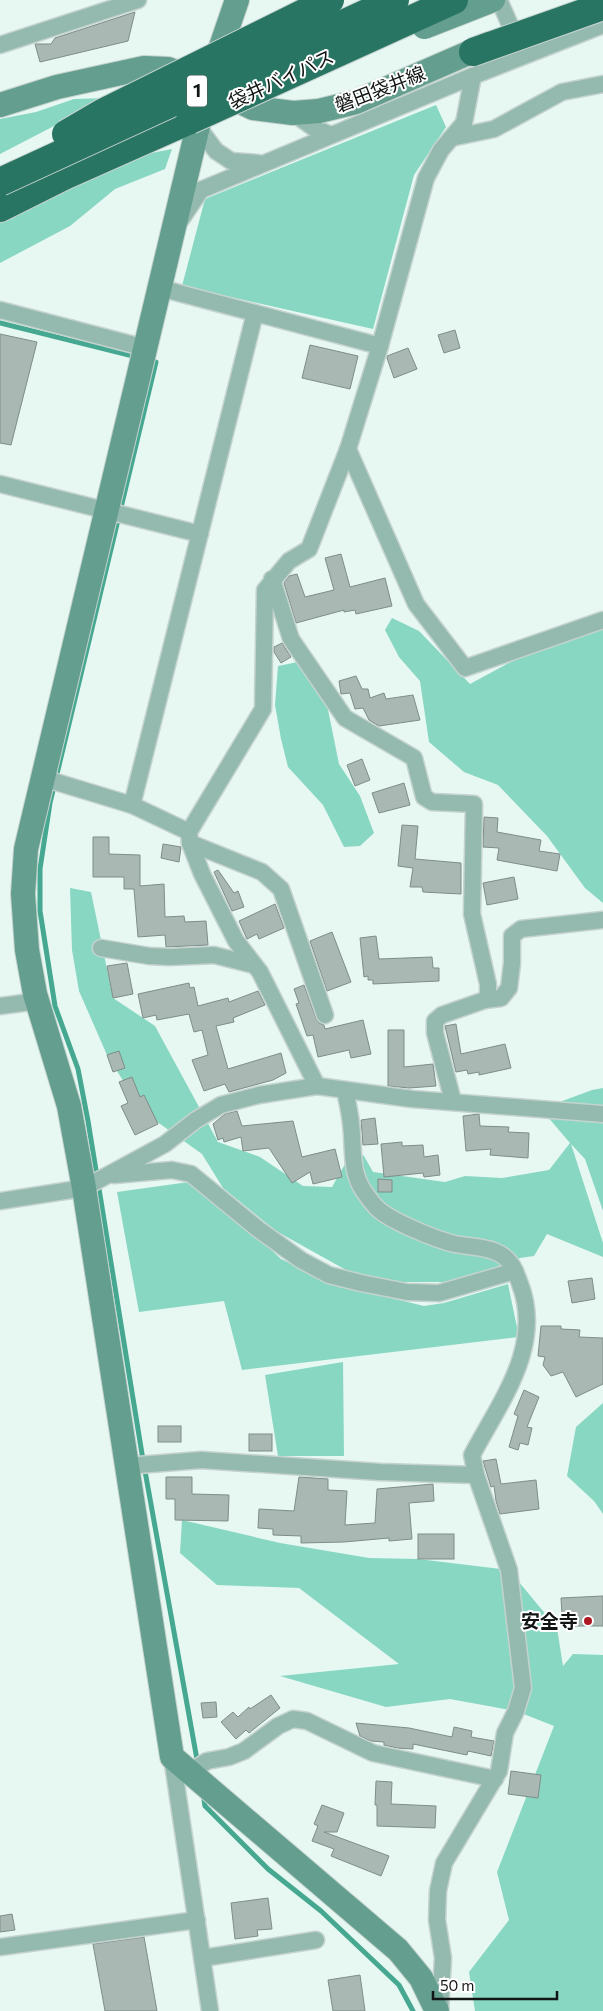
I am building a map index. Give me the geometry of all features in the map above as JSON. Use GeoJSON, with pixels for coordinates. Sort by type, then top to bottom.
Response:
{"type":"FeatureCollection","features":[{"type":"Feature","properties":{"kind":"highway","name":"1"},"geometry":{"type":"LineString","coordinates":[[0,172],[102,113],[330,0]]}},
{"type":"Feature","properties":{"kind":"highway","name":"袋井バイパス"},"geometry":{"type":"LineString","coordinates":[[0,182],[395,0]]}},
{"type":"Feature","properties":{"kind":"highway","name":"袋井バイパス"},"geometry":{"type":"LineString","coordinates":[[0,208],[64,176],[194,124],[454,0]]}},
{"type":"Feature","properties":{"kind":"highway"},"geometry":{"type":"LineString","coordinates":[[473,64],[603,6]]}},
{"type":"Feature","properties":{"kind":"street"},"geometry":{"type":"LineString","coordinates":[[0,45],[138,0]]}},
{"type":"Feature","properties":{"kind":"street"},"geometry":{"type":"LineString","coordinates":[[210,2011],[84,1188],[69,1106],[38,1001],[28,950],[23,894],[26,848],[174,229],[194,124],[237,0]]}},
{"type":"Feature","properties":{"kind":"street"},"geometry":{"type":"LineString","coordinates":[[194,124],[242,110],[410,32],[493,0]]}},
{"type":"Feature","properties":{"kind":"street"},"geometry":{"type":"LineString","coordinates":[[499,0],[523,55]]}},
{"type":"Feature","properties":{"kind":"street","name":"磐田袋井線"},"geometry":{"type":"LineString","coordinates":[[0,105],[57,88],[144,68],[168,69],[208,83],[217,90],[253,108],[293,113],[319,112],[473,64],[578,0]]}},
{"type":"Feature","properties":{"kind":"street"},"geometry":{"type":"LineString","coordinates":[[174,229],[201,190],[331,134],[473,64],[523,55],[603,25]]}},
{"type":"Feature","properties":{"kind":"street"},"geometry":{"type":"LineString","coordinates":[[316,1086],[260,972],[232,932],[202,874],[189,837],[263,709],[264,590],[289,561],[309,549],[348,449],[380,346],[426,178],[441,150],[464,123],[473,64]]}},
{"type":"Feature","properties":{"kind":"street"},"geometry":{"type":"LineString","coordinates":[[451,138],[494,129],[562,92],[603,84]]}},
{"type":"Feature","properties":{"kind":"street"},"geometry":{"type":"LineString","coordinates":[[293,113],[314,128],[331,134]]}},
{"type":"Feature","properties":{"kind":"street"},"geometry":{"type":"LineString","coordinates":[[194,124],[216,151],[231,161],[260,164]]}},
{"type":"Feature","properties":{"kind":"street"},"geometry":{"type":"LineString","coordinates":[[160,288],[380,346]]}},
{"type":"Feature","properties":{"kind":"street"},"geometry":{"type":"LineString","coordinates":[[0,310],[146,348]]}},
{"type":"Feature","properties":{"kind":"street"},"geometry":{"type":"LineString","coordinates":[[132,805],[255,313]]}},
{"type":"Feature","properties":{"kind":"street"},"geometry":{"type":"LineString","coordinates":[[348,449],[416,604],[465,668],[603,620]]}},
{"type":"Feature","properties":{"kind":"street"},"geometry":{"type":"LineString","coordinates":[[0,484],[200,534]]}},
{"type":"Feature","properties":{"kind":"street"},"geometry":{"type":"LineString","coordinates":[[272,579],[291,639],[345,718],[414,758],[424,797],[432,802],[474,804],[472,914],[488,984],[488,994],[485,1000]]}},
{"type":"Feature","properties":{"kind":"street"},"geometry":{"type":"LineString","coordinates":[[43,778],[132,805],[189,837],[262,872],[281,888],[325,1015]]}},
{"type":"Feature","properties":{"kind":"street"},"geometry":{"type":"LineString","coordinates":[[453,1101],[436,1033],[436,1021],[442,1015],[485,1000],[501,998],[509,988],[512,963],[512,936],[521,929],[603,920]]}},
{"type":"Feature","properties":{"kind":"street"},"geometry":{"type":"LineString","coordinates":[[101,948],[170,957],[214,955],[254,965]]}},
{"type":"Feature","properties":{"kind":"street"},"geometry":{"type":"LineString","coordinates":[[0,1006],[38,1001]]}},
{"type":"Feature","properties":{"kind":"street"},"geometry":{"type":"LineString","coordinates":[[0,1200],[84,1188],[165,1144],[196,1120],[221,1105],[259,1095],[316,1086],[412,1099],[603,1114]]}},
{"type":"Feature","properties":{"kind":"street"},"geometry":{"type":"LineString","coordinates":[[345,1090],[351,1124],[354,1169],[362,1188],[377,1209],[428,1235],[454,1244],[497,1252],[513,1263],[525,1296],[527,1325],[524,1349],[516,1375],[472,1455],[476,1474],[509,1570],[522,1688],[516,1711],[505,1733],[499,1771],[444,1863],[437,1920],[443,1958],[439,2011]]}},
{"type":"Feature","properties":{"kind":"street"},"geometry":{"type":"LineString","coordinates":[[105,1176],[172,1170],[190,1174],[258,1229],[301,1260],[329,1275],[360,1284],[407,1292],[439,1293],[515,1271]]}},
{"type":"Feature","properties":{"kind":"street"},"geometry":{"type":"LineString","coordinates":[[126,1466],[201,1460],[380,1472],[476,1474]]}},
{"type":"Feature","properties":{"kind":"street"},"geometry":{"type":"LineString","coordinates":[[189,1773],[207,1761],[228,1758],[244,1751],[278,1726],[293,1718],[307,1721],[373,1753],[495,1779]]}},
{"type":"Feature","properties":{"kind":"street"},"geometry":{"type":"LineString","coordinates":[[172,1757],[398,1950],[421,1978],[439,2011]]}},
{"type":"Feature","properties":{"kind":"street"},"geometry":{"type":"LineString","coordinates":[[0,1947],[197,1920]]}},
{"type":"Feature","properties":{"kind":"street"},"geometry":{"type":"LineString","coordinates":[[202,1958],[316,1940]]}},
{"type":"Feature","properties":{"kind":"green space"},"geometry":{"type":"Polygon","coordinates":[[[108,98],[0,154],[0,119],[36,112],[74,99],[108,98]]]}},
{"type":"Feature","properties":{"kind":"green space"},"geometry":{"type":"Polygon","coordinates":[[[436,105],[446,127],[414,175],[373,329],[182,286],[205,199],[436,105]]]}},
{"type":"Feature","properties":{"kind":"green space"},"geometry":{"type":"Polygon","coordinates":[[[172,149],[165,169],[115,189],[70,226],[0,263],[0,215],[110,161],[172,149]]]}},
{"type":"Feature","properties":{"kind":"green space"},"geometry":{"type":"Polygon","coordinates":[[[603,612],[603,903],[585,888],[547,836],[498,785],[464,772],[429,742],[420,681],[399,657],[385,630],[392,618],[419,631],[470,684],[603,612]]]}},
{"type":"Feature","properties":{"kind":"green space"},"geometry":{"type":"Polygon","coordinates":[[[298,662],[323,685],[339,764],[360,796],[374,833],[360,846],[344,847],[323,805],[288,767],[275,705],[278,666],[298,662]]]}},
{"type":"Feature","properties":{"kind":"green space"},"geometry":{"type":"Polygon","coordinates":[[[70,888],[91,892],[113,998],[155,1026],[218,1142],[260,1157],[303,1186],[332,1187],[353,1150],[364,1156],[373,1172],[445,1182],[465,1176],[502,1178],[549,1170],[570,1143],[541,1109],[592,1090],[603,1088],[603,1211],[585,1159],[571,1144],[603,1243],[603,1257],[547,1234],[534,1256],[520,1258],[451,1282],[399,1282],[355,1275],[276,1231],[223,1188],[202,1154],[142,1111],[107,1055],[79,991],[72,950],[70,888]]]}},
{"type":"Feature","properties":{"kind":"green space"},"geometry":{"type":"Polygon","coordinates":[[[189,1182],[222,1204],[281,1259],[334,1284],[424,1306],[444,1303],[508,1284],[519,1337],[242,1370],[224,1301],[139,1312],[117,1192],[189,1182]]]}},
{"type":"Feature","properties":{"kind":"green space"},"geometry":{"type":"Polygon","coordinates":[[[343,1362],[344,1456],[278,1456],[265,1375],[343,1362]]]}},
{"type":"Feature","properties":{"kind":"green space"},"geometry":{"type":"Polygon","coordinates":[[[603,1403],[603,1514],[594,1501],[567,1476],[576,1427],[603,1403]]]}},
{"type":"Feature","properties":{"kind":"green space"},"geometry":{"type":"Polygon","coordinates":[[[182,1520],[280,1543],[369,1558],[418,1559],[509,1570],[557,1628],[563,1666],[573,1654],[603,1655],[603,2011],[475,2011],[469,1972],[509,1920],[497,1872],[554,1726],[516,1711],[450,1699],[386,1707],[280,1676],[399,1664],[299,1588],[217,1585],[180,1553],[182,1520]]]}},
{"type":"Feature","properties":{"kind":"building"},"geometry":{"type":"Polygon","coordinates":[[[135,12],[128,41],[40,62],[35,44],[51,44],[55,38],[135,12]]]}},
{"type":"Feature","properties":{"kind":"building"},"geometry":{"type":"Polygon","coordinates":[[[455,330],[460,348],[444,353],[438,335],[455,330]]]}},
{"type":"Feature","properties":{"kind":"building"},"geometry":{"type":"Polygon","coordinates":[[[0,334],[37,342],[11,445],[0,443],[0,334]]]}},
{"type":"Feature","properties":{"kind":"building"},"geometry":{"type":"Polygon","coordinates":[[[310,345],[358,356],[350,389],[302,378],[310,345]]]}},
{"type":"Feature","properties":{"kind":"building"},"geometry":{"type":"Polygon","coordinates":[[[408,348],[417,369],[394,378],[387,356],[408,348]]]}},
{"type":"Feature","properties":{"kind":"building"},"geometry":{"type":"Polygon","coordinates":[[[341,554],[350,587],[385,578],[392,606],[356,614],[355,610],[344,612],[344,610],[296,623],[284,583],[289,576],[297,574],[305,597],[334,590],[325,558],[341,554]]]}},
{"type":"Feature","properties":{"kind":"building"},"geometry":{"type":"Polygon","coordinates":[[[282,643],[291,657],[281,663],[274,652],[274,647],[282,643]]]}},
{"type":"Feature","properties":{"kind":"building"},"geometry":{"type":"Polygon","coordinates":[[[356,676],[362,689],[368,689],[370,698],[384,693],[386,699],[413,695],[420,720],[379,726],[369,720],[363,708],[355,709],[350,693],[341,694],[339,681],[356,676]]]}},
{"type":"Feature","properties":{"kind":"building"},"geometry":{"type":"Polygon","coordinates":[[[362,759],[370,780],[355,786],[347,765],[362,759]]]}},
{"type":"Feature","properties":{"kind":"building"},"geometry":{"type":"Polygon","coordinates":[[[404,783],[410,805],[379,813],[372,793],[404,783]]]}},
{"type":"Feature","properties":{"kind":"building"},"geometry":{"type":"Polygon","coordinates":[[[484,817],[498,818],[497,832],[541,840],[539,851],[560,854],[557,871],[497,860],[499,848],[483,847],[484,817]]]}},
{"type":"Feature","properties":{"kind":"building"},"geometry":{"type":"Polygon","coordinates":[[[402,825],[418,826],[415,859],[461,863],[461,894],[423,892],[422,887],[410,887],[413,868],[398,866],[402,825]]]}},
{"type":"Feature","properties":{"kind":"building"},"geometry":{"type":"Polygon","coordinates":[[[93,837],[109,837],[109,854],[140,855],[140,886],[164,884],[165,917],[184,916],[185,922],[206,921],[208,945],[166,947],[165,935],[138,937],[134,889],[124,889],[124,877],[93,877],[93,837]]]}},
{"type":"Feature","properties":{"kind":"building"},"geometry":{"type":"Polygon","coordinates":[[[163,844],[181,847],[179,862],[161,858],[163,844]]]}},
{"type":"Feature","properties":{"kind":"building"},"geometry":{"type":"Polygon","coordinates":[[[218,870],[234,893],[238,891],[244,907],[232,911],[214,872],[218,870]]]}},
{"type":"Feature","properties":{"kind":"building"},"geometry":{"type":"Polygon","coordinates":[[[514,877],[518,899],[487,905],[483,883],[514,877]]]}},
{"type":"Feature","properties":{"kind":"building"},"geometry":{"type":"Polygon","coordinates":[[[275,904],[284,928],[259,939],[257,934],[247,939],[239,921],[275,904]]]}},
{"type":"Feature","properties":{"kind":"building"},"geometry":{"type":"Polygon","coordinates":[[[332,932],[351,982],[327,991],[310,941],[332,932]]]}},
{"type":"Feature","properties":{"kind":"building"},"geometry":{"type":"Polygon","coordinates":[[[376,936],[379,959],[432,957],[433,968],[439,968],[439,981],[373,984],[373,980],[368,980],[368,976],[364,977],[360,938],[376,936]]]}},
{"type":"Feature","properties":{"kind":"building"},"geometry":{"type":"Polygon","coordinates":[[[127,963],[133,994],[113,998],[107,966],[127,963]]]}},
{"type":"Feature","properties":{"kind":"building"},"geometry":{"type":"Polygon","coordinates":[[[189,983],[190,988],[194,987],[198,1006],[228,998],[229,1002],[258,991],[265,1005],[233,1018],[234,1022],[216,1026],[228,1069],[281,1053],[286,1073],[273,1080],[229,1092],[225,1084],[204,1091],[192,1060],[208,1055],[202,1030],[194,1032],[189,1014],[157,1020],[156,1015],[143,1018],[138,994],[189,983]]]}},
{"type":"Feature","properties":{"kind":"building"},"geometry":{"type":"Polygon","coordinates":[[[304,985],[316,1018],[319,1023],[324,1025],[325,1029],[363,1020],[371,1054],[351,1058],[349,1050],[318,1057],[313,1035],[307,1036],[296,1004],[299,1003],[294,989],[304,985]]]}},
{"type":"Feature","properties":{"kind":"building"},"geometry":{"type":"Polygon","coordinates":[[[456,1024],[461,1054],[505,1044],[511,1068],[479,1075],[479,1072],[468,1074],[467,1070],[456,1072],[445,1026],[456,1024]]]}},
{"type":"Feature","properties":{"kind":"building"},"geometry":{"type":"Polygon","coordinates":[[[388,1030],[404,1030],[404,1067],[433,1064],[436,1086],[409,1088],[388,1086],[388,1030]]]}},
{"type":"Feature","properties":{"kind":"building"},"geometry":{"type":"Polygon","coordinates":[[[119,1051],[125,1068],[113,1072],[107,1055],[119,1051]]]}},
{"type":"Feature","properties":{"kind":"building"},"geometry":{"type":"Polygon","coordinates":[[[132,1077],[140,1097],[144,1095],[158,1124],[135,1135],[121,1106],[128,1103],[119,1082],[132,1077]]]}},
{"type":"Feature","properties":{"kind":"building"},"geometry":{"type":"Polygon","coordinates":[[[237,1111],[242,1126],[293,1121],[302,1157],[335,1149],[342,1177],[313,1184],[310,1172],[292,1183],[269,1148],[243,1151],[241,1137],[224,1142],[223,1138],[218,1140],[213,1124],[225,1114],[237,1111]]]}},
{"type":"Feature","properties":{"kind":"building"},"geometry":{"type":"Polygon","coordinates":[[[479,1114],[480,1126],[509,1127],[508,1132],[529,1133],[528,1158],[490,1155],[491,1149],[466,1151],[463,1116],[479,1114]]]}},
{"type":"Feature","properties":{"kind":"building"},"geometry":{"type":"Polygon","coordinates":[[[375,1118],[378,1144],[363,1145],[361,1120],[375,1118]]]}},
{"type":"Feature","properties":{"kind":"building"},"geometry":{"type":"Polygon","coordinates":[[[402,1142],[402,1146],[423,1145],[424,1157],[438,1155],[440,1175],[424,1177],[423,1173],[384,1177],[381,1144],[402,1142]]]}},
{"type":"Feature","properties":{"kind":"building"},"geometry":{"type":"Polygon","coordinates":[[[378,1179],[392,1180],[392,1192],[378,1192],[378,1179]]]}},
{"type":"Feature","properties":{"kind":"building"},"geometry":{"type":"Polygon","coordinates":[[[592,1278],[595,1299],[572,1303],[568,1281],[592,1278]]]}},
{"type":"Feature","properties":{"kind":"building"},"geometry":{"type":"Polygon","coordinates":[[[541,1326],[561,1326],[561,1329],[580,1330],[579,1337],[603,1338],[603,1384],[576,1397],[563,1372],[551,1376],[543,1365],[545,1357],[538,1356],[541,1326]]]}},
{"type":"Feature","properties":{"kind":"building"},"geometry":{"type":"Polygon","coordinates":[[[524,1390],[539,1397],[527,1427],[532,1428],[528,1445],[520,1443],[518,1450],[509,1447],[518,1416],[514,1414],[524,1390]]]}},
{"type":"Feature","properties":{"kind":"building"},"geometry":{"type":"Polygon","coordinates":[[[158,1426],[181,1426],[181,1442],[158,1442],[158,1426]]]}},
{"type":"Feature","properties":{"kind":"building"},"geometry":{"type":"Polygon","coordinates":[[[249,1434],[272,1434],[272,1451],[249,1451],[249,1434]]]}},
{"type":"Feature","properties":{"kind":"building"},"geometry":{"type":"Polygon","coordinates":[[[496,1459],[501,1484],[536,1480],[539,1509],[500,1514],[494,1486],[491,1487],[483,1461],[496,1459]]]}},
{"type":"Feature","properties":{"kind":"building"},"geometry":{"type":"Polygon","coordinates":[[[166,1477],[192,1477],[192,1494],[229,1495],[228,1521],[175,1520],[175,1499],[166,1499],[166,1477]]]}},
{"type":"Feature","properties":{"kind":"building"},"geometry":{"type":"Polygon","coordinates":[[[299,1477],[328,1479],[328,1490],[347,1491],[345,1525],[375,1523],[377,1489],[433,1484],[434,1501],[409,1503],[412,1539],[389,1541],[389,1538],[301,1543],[301,1536],[273,1535],[273,1529],[258,1528],[259,1509],[294,1511],[299,1477]]]}},
{"type":"Feature","properties":{"kind":"building"},"geometry":{"type":"Polygon","coordinates":[[[418,1534],[454,1534],[454,1559],[418,1559],[418,1534]]]}},
{"type":"Feature","properties":{"kind":"building","name":"安全寺"},"geometry":{"type":"Polygon","coordinates":[[[603,1596],[603,1626],[573,1626],[573,1615],[562,1615],[561,1598],[603,1596]]]}},
{"type":"Feature","properties":{"kind":"building"},"geometry":{"type":"Polygon","coordinates":[[[271,1695],[280,1708],[249,1733],[246,1730],[236,1739],[221,1722],[233,1712],[238,1717],[249,1707],[250,1709],[271,1695]]]}},
{"type":"Feature","properties":{"kind":"building"},"geometry":{"type":"Polygon","coordinates":[[[216,1702],[217,1717],[203,1718],[201,1703],[216,1702]]]}},
{"type":"Feature","properties":{"kind":"building"},"geometry":{"type":"Polygon","coordinates":[[[356,1723],[409,1728],[452,1737],[454,1727],[472,1731],[471,1737],[494,1741],[491,1756],[468,1751],[467,1755],[413,1744],[413,1749],[397,1748],[384,1745],[384,1742],[371,1741],[360,1736],[356,1723]]]}},
{"type":"Feature","properties":{"kind":"building"},"geometry":{"type":"Polygon","coordinates":[[[511,1771],[541,1775],[538,1798],[508,1794],[511,1771]]]}},
{"type":"Feature","properties":{"kind":"building"},"geometry":{"type":"Polygon","coordinates":[[[376,1781],[392,1782],[391,1804],[436,1806],[435,1828],[377,1826],[377,1805],[375,1805],[376,1781]]]}},
{"type":"Feature","properties":{"kind":"building"},"geometry":{"type":"Polygon","coordinates":[[[322,1805],[344,1813],[337,1832],[324,1832],[389,1856],[381,1876],[331,1856],[334,1849],[312,1841],[318,1826],[314,1824],[322,1805]]]}},
{"type":"Feature","properties":{"kind":"building"},"geometry":{"type":"Polygon","coordinates":[[[268,1898],[272,1929],[257,1930],[258,1936],[235,1939],[231,1903],[268,1898]]]}},
{"type":"Feature","properties":{"kind":"building"},"geometry":{"type":"Polygon","coordinates":[[[12,1914],[15,1930],[0,1932],[0,1916],[12,1914]]]}},
{"type":"Feature","properties":{"kind":"building"},"geometry":{"type":"Polygon","coordinates":[[[144,1937],[157,2011],[105,2011],[93,1944],[144,1937]]]}},
{"type":"Feature","properties":{"kind":"building"},"geometry":{"type":"Polygon","coordinates":[[[360,1975],[365,2011],[333,2011],[328,1980],[360,1975]]]}},
{"type":"Feature","properties":{"kind":"waterway"},"geometry":{"type":"LineString","coordinates":[[0,323],[137,357]]}},
{"type":"Feature","properties":{"kind":"waterway"},"geometry":{"type":"LineString","coordinates":[[148,359],[156,362],[50,803],[40,869],[40,911],[55,1006],[78,1069],[88,1121],[143,1460],[198,1765]]}},
{"type":"Feature","properties":{"kind":"waterway"},"geometry":{"type":"LineString","coordinates":[[203,1793],[205,1806],[268,1869],[321,1911],[399,1985],[413,2011]]}},
{"type":"Feature","properties":{"kind":"place","name":"安全寺"},"geometry":{"type":"Point","coordinates":[588,1621]}}]}
